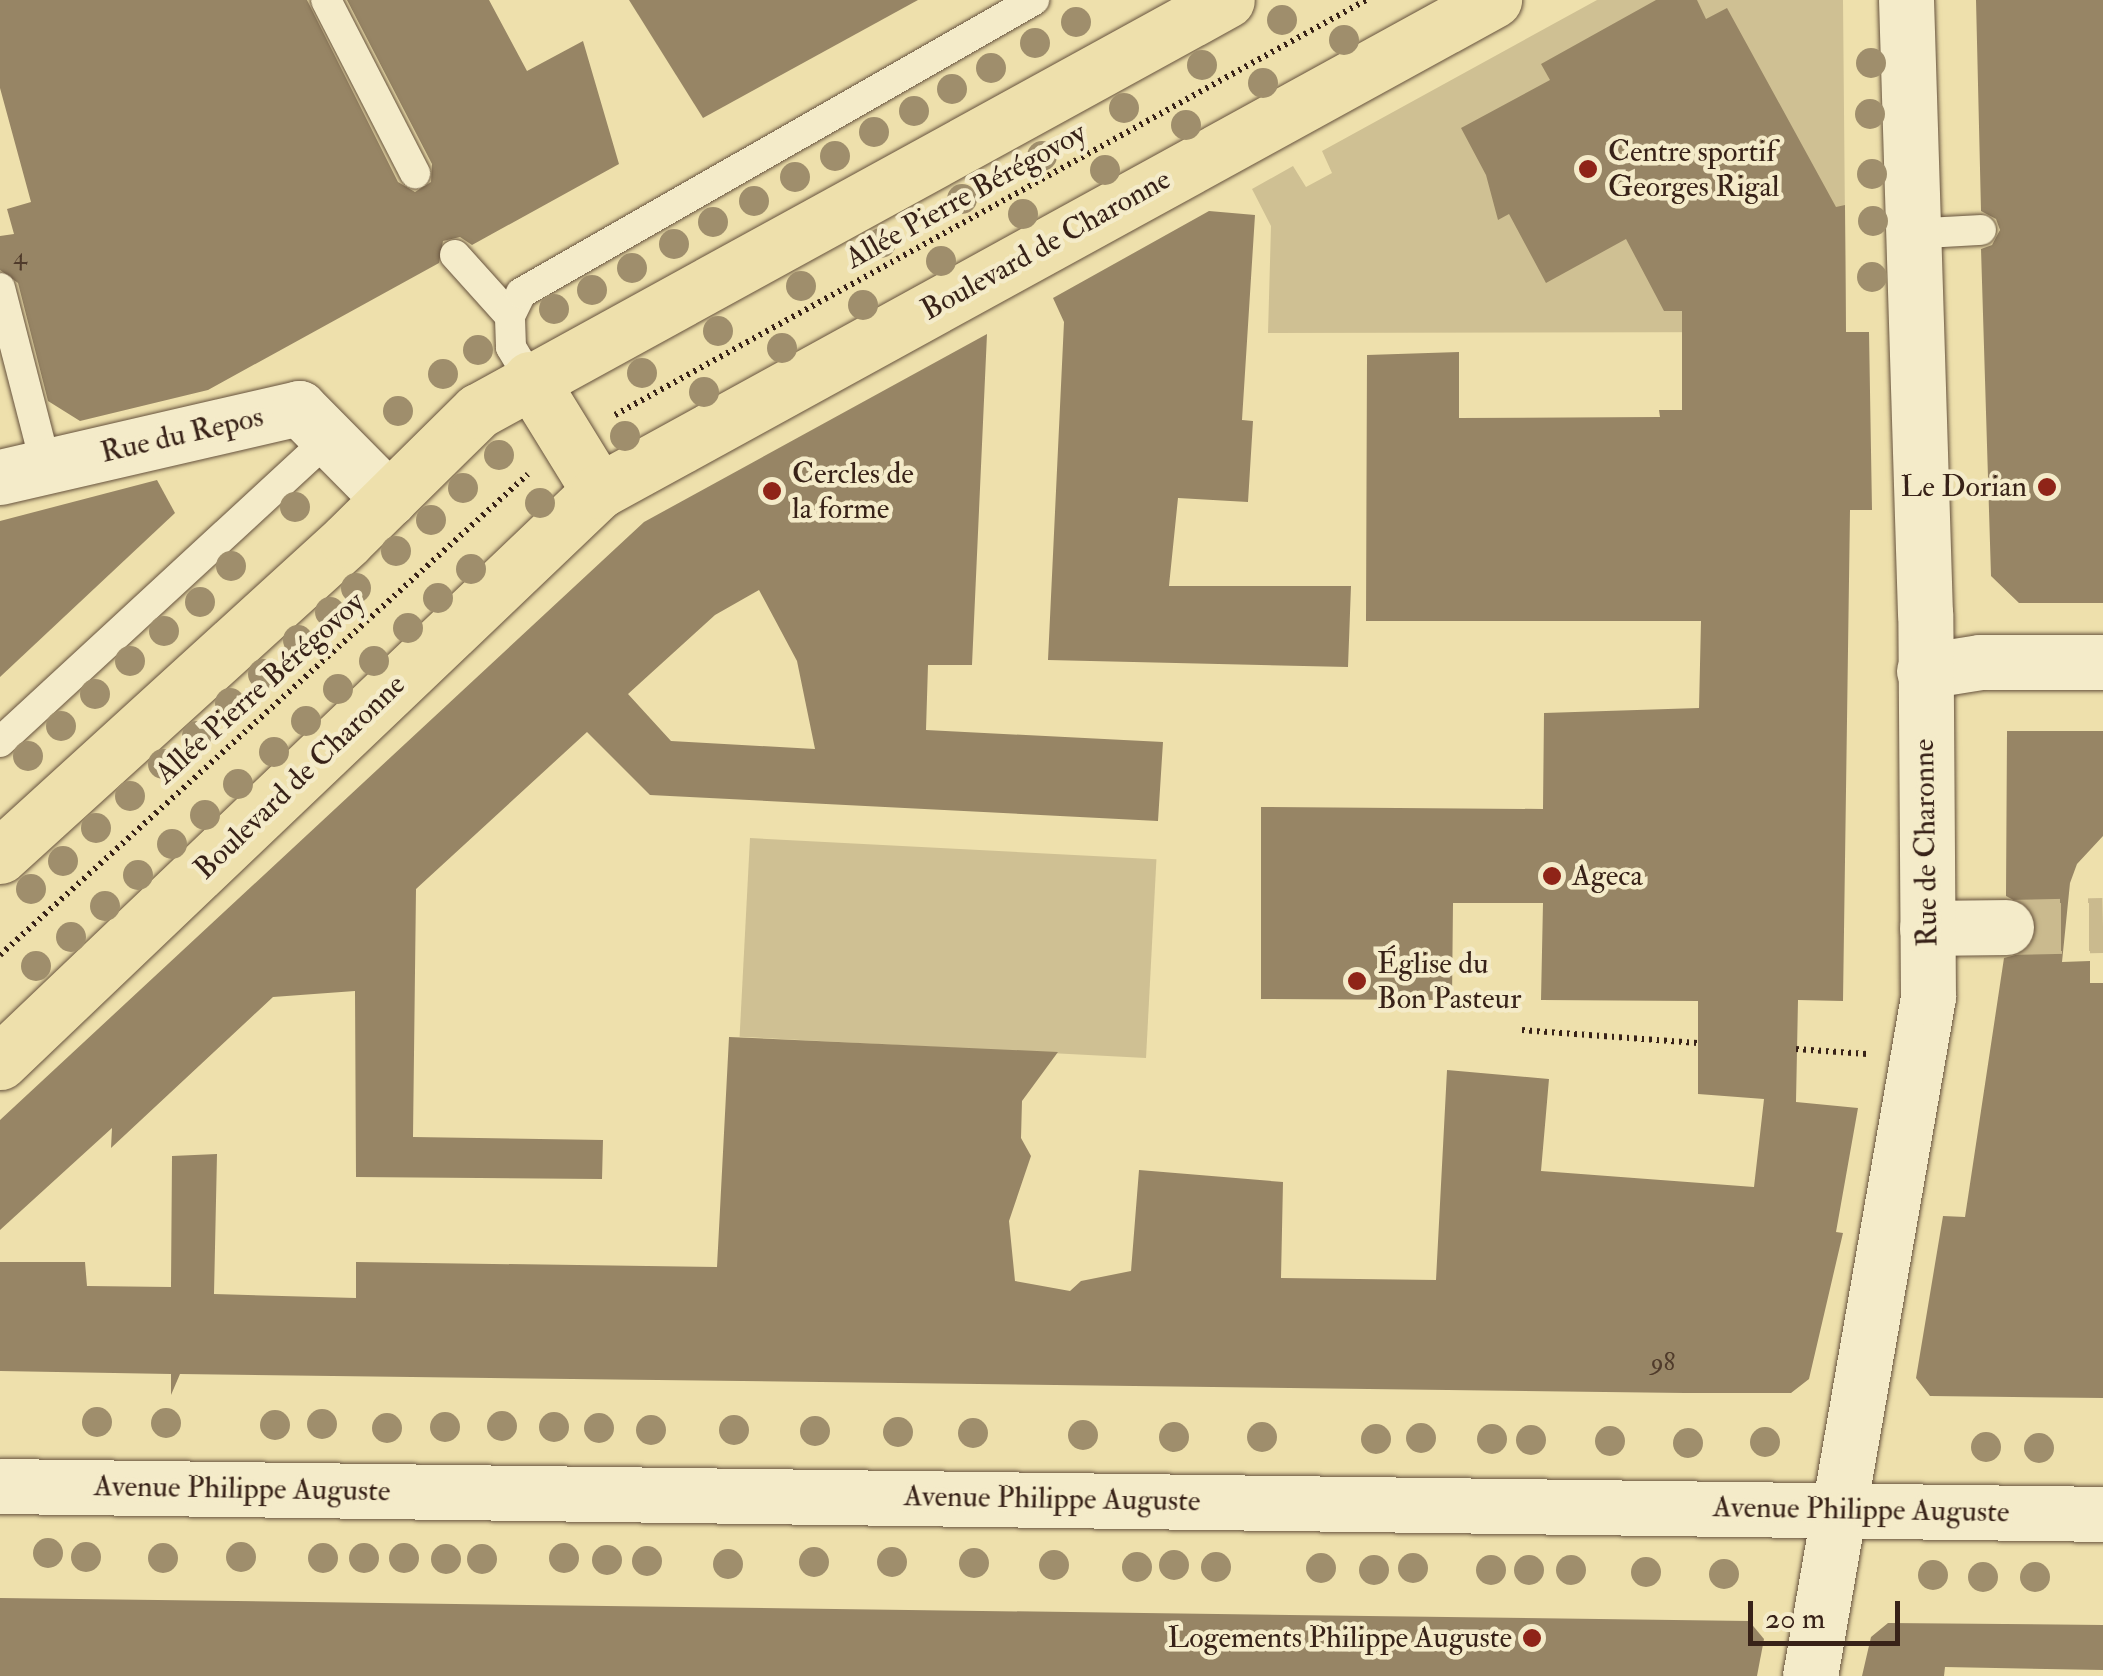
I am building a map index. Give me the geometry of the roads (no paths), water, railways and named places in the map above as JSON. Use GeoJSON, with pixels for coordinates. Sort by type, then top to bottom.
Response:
{"type":"FeatureCollection","features":[{"type":"Feature","properties":{"kind":"main road"},"geometry":{"type":"LineString","coordinates":[[0,856],[389,499],[478,412],[530,378],[1227,0]]}},
{"type":"Feature","properties":{"kind":"main road","name":"Boulevard de Charonne"},"geometry":{"type":"LineString","coordinates":[[0,1062],[599,491],[1494,0]]}},
{"type":"Feature","properties":{"kind":"main road"},"geometry":{"type":"LineString","coordinates":[[530,378],[599,491]]}},
{"type":"Feature","properties":{"kind":"street","name":"Rue de Charonne"},"geometry":{"type":"LineString","coordinates":[[1810,1676],[1928,998],[1924,670],[1909,234],[1906,0]]}},
{"type":"Feature","properties":{"kind":"street","name":"Rue du Repos"},"geometry":{"type":"LineString","coordinates":[[23,472],[298,408],[389,499]]}},
{"type":"Feature","properties":{"kind":"street"},"geometry":{"type":"LineString","coordinates":[[1924,670],[1980,662],[2103,662]]}},
{"type":"Feature","properties":{"kind":"street"},"geometry":{"type":"LineString","coordinates":[[1927,928],[2006,927]]}},
{"type":"Feature","properties":{"kind":"street","name":"Avenue Philippe Auguste"},"geometry":{"type":"LineString","coordinates":[[0,1486],[2103,1514]]}},
{"type":"Feature","properties":{"kind":"lane"},"geometry":{"type":"LineString","coordinates":[[326,0],[415,173]]}},
{"type":"Feature","properties":{"kind":"lane"},"geometry":{"type":"LineString","coordinates":[[530,378],[511,347],[510,316],[521,293],[555,268],[1034,0]]}},
{"type":"Feature","properties":{"kind":"lane"},"geometry":{"type":"LineString","coordinates":[[1909,234],[1981,230]]}},
{"type":"Feature","properties":{"kind":"lane"},"geometry":{"type":"LineString","coordinates":[[454,255],[510,316]]}},
{"type":"Feature","properties":{"kind":"lane"},"geometry":{"type":"LineString","coordinates":[[0,288],[23,472]]}},
{"type":"Feature","properties":{"kind":"lane"},"geometry":{"type":"LineString","coordinates":[[0,742],[330,437]]}},
{"type":"Feature","properties":{"kind":"tunnel"},"geometry":{"type":"LineString","coordinates":[[2006,927],[2103,925]]}},
{"type":"Feature","properties":{"kind":"place","name":"Centre sportif Georges Rigal"},"geometry":{"type":"Point","coordinates":[1588,169]}},
{"type":"Feature","properties":{"kind":"place","name":"Le Dorian"},"geometry":{"type":"Point","coordinates":[2047,487]}},
{"type":"Feature","properties":{"kind":"place","name":"Cercles de la forme"},"geometry":{"type":"Point","coordinates":[772,491]}},
{"type":"Feature","properties":{"kind":"place","name":"Ageca"},"geometry":{"type":"Point","coordinates":[1552,876]}},
{"type":"Feature","properties":{"kind":"place","name":"Église du Bon Pasteur"},"geometry":{"type":"Point","coordinates":[1357,981]}},
{"type":"Feature","properties":{"kind":"place","name":"Logements Philippe Auguste"},"geometry":{"type":"Point","coordinates":[1532,1638]}}]}
